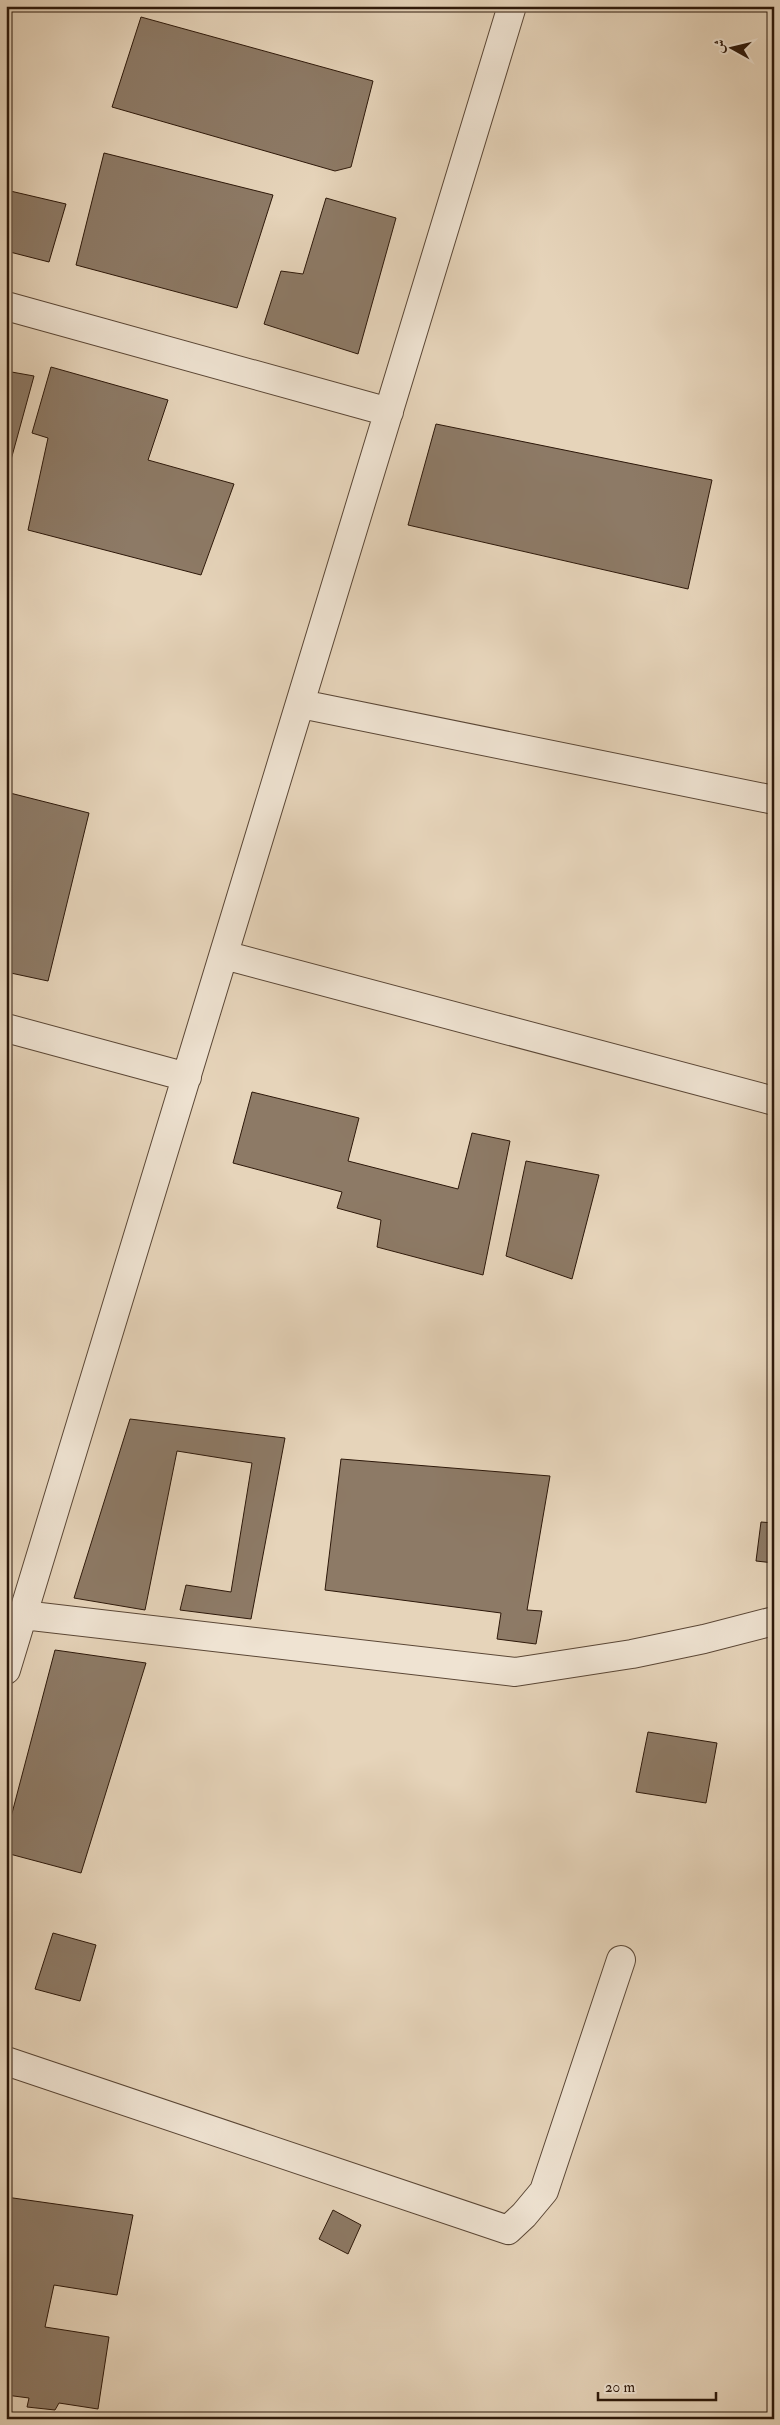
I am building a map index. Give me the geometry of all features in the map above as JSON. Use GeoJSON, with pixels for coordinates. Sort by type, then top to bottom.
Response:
{"type":"FeatureCollection","features":[{"type":"Feature","properties":{"kind":"street"},"geometry":{"type":"LineString","coordinates":[[6,1670],[512,6]]}},
{"type":"Feature","properties":{"kind":"street"},"geometry":{"type":"LineString","coordinates":[[6,306],[389,412]]}},
{"type":"Feature","properties":{"kind":"street"},"geometry":{"type":"LineString","coordinates":[[301,704],[774,800]]}},
{"type":"Feature","properties":{"kind":"street"},"geometry":{"type":"LineString","coordinates":[[224,955],[774,1101]]}},
{"type":"Feature","properties":{"kind":"street"},"geometry":{"type":"LineString","coordinates":[[6,1028],[187,1077]]}},
{"type":"Feature","properties":{"kind":"street"},"geometry":{"type":"LineString","coordinates":[[23,1615],[515,1672],[632,1654],[704,1639],[774,1621]]}},
{"type":"Feature","properties":{"kind":"street"},"geometry":{"type":"LineString","coordinates":[[6,2060],[508,2230],[524,2215],[544,2191],[622,1960]]}},
{"type":"Feature","properties":{"kind":"building"},"geometry":{"type":"Polygon","coordinates":[[[141,17],[373,81],[351,167],[335,171],[112,107],[141,17]]]}},
{"type":"Feature","properties":{"kind":"building"},"geometry":{"type":"Polygon","coordinates":[[[104,153],[273,195],[237,308],[76,265],[104,153]]]}},
{"type":"Feature","properties":{"kind":"building"},"geometry":{"type":"Polygon","coordinates":[[[6,190],[66,204],[49,262],[6,251],[6,190]]]}},
{"type":"Feature","properties":{"kind":"building"},"geometry":{"type":"Polygon","coordinates":[[[326,198],[396,218],[358,354],[264,324],[281,271],[303,274],[326,198]]]}},
{"type":"Feature","properties":{"kind":"building"},"geometry":{"type":"Polygon","coordinates":[[[51,367],[168,400],[148,460],[234,484],[201,575],[28,530],[48,438],[32,433],[51,367]]]}},
{"type":"Feature","properties":{"kind":"building"},"geometry":{"type":"Polygon","coordinates":[[[6,371],[34,376],[6,478],[6,371]]]}},
{"type":"Feature","properties":{"kind":"building"},"geometry":{"type":"Polygon","coordinates":[[[436,424],[712,480],[688,589],[408,525],[436,424]]]}},
{"type":"Feature","properties":{"kind":"building"},"geometry":{"type":"Polygon","coordinates":[[[6,792],[89,813],[48,981],[6,972],[6,792]]]}},
{"type":"Feature","properties":{"kind":"building"},"geometry":{"type":"Polygon","coordinates":[[[252,1092],[359,1118],[348,1161],[458,1189],[472,1133],[510,1141],[483,1275],[377,1247],[381,1220],[337,1208],[342,1192],[233,1163],[252,1092]]]}},
{"type":"Feature","properties":{"kind":"building"},"geometry":{"type":"Polygon","coordinates":[[[526,1161],[599,1175],[572,1279],[506,1256],[526,1161]]]}},
{"type":"Feature","properties":{"kind":"building"},"geometry":{"type":"Polygon","coordinates":[[[130,1419],[285,1438],[251,1619],[180,1610],[186,1585],[231,1592],[252,1463],[177,1451],[145,1610],[74,1598],[130,1419]]]}},
{"type":"Feature","properties":{"kind":"building"},"geometry":{"type":"Polygon","coordinates":[[[341,1459],[550,1476],[527,1610],[542,1611],[536,1644],[497,1639],[501,1613],[325,1590],[341,1459]]]}},
{"type":"Feature","properties":{"kind":"building"},"geometry":{"type":"Polygon","coordinates":[[[761,1522],[774,1523],[774,1563],[756,1561],[761,1522]]]}},
{"type":"Feature","properties":{"kind":"building"},"geometry":{"type":"Polygon","coordinates":[[[55,1650],[146,1663],[81,1873],[6,1853],[6,1836],[55,1650]]]}},
{"type":"Feature","properties":{"kind":"building"},"geometry":{"type":"Polygon","coordinates":[[[648,1732],[717,1743],[706,1803],[636,1792],[648,1732]]]}},
{"type":"Feature","properties":{"kind":"building"},"geometry":{"type":"Polygon","coordinates":[[[53,1933],[96,1945],[80,2001],[35,1989],[53,1933]]]}},
{"type":"Feature","properties":{"kind":"building"},"geometry":{"type":"Polygon","coordinates":[[[6,2197],[133,2215],[117,2295],[54,2285],[45,2327],[109,2337],[98,2409],[59,2403],[55,2410],[27,2407],[29,2398],[6,2395],[6,2197]]]}},
{"type":"Feature","properties":{"kind":"building"},"geometry":{"type":"Polygon","coordinates":[[[333,2210],[361,2225],[348,2254],[319,2239],[333,2210]]]}}]}
